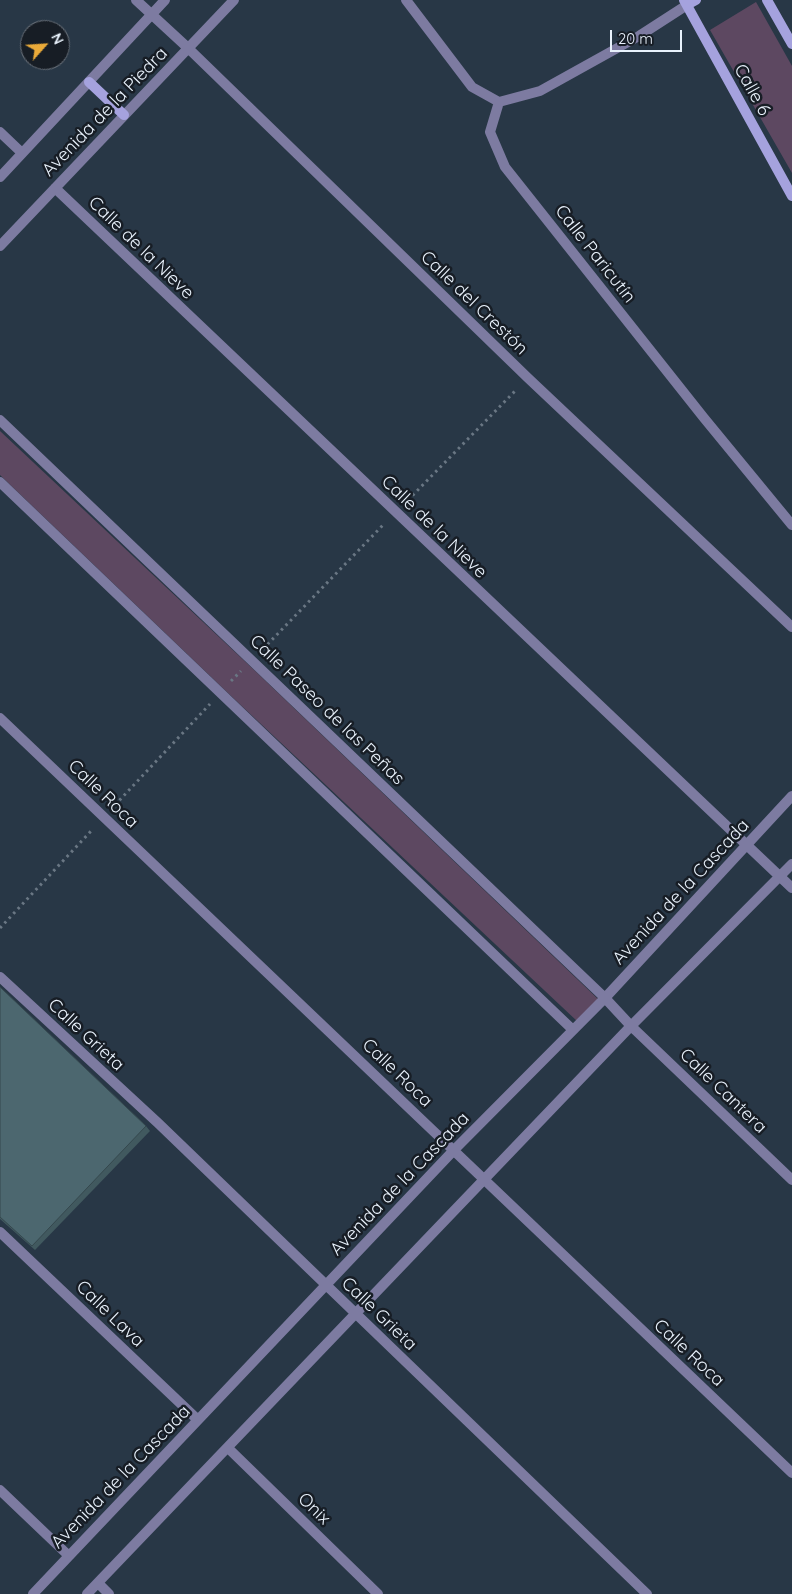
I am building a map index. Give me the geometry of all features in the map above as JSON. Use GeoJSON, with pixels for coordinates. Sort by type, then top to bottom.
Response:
{"type":"FeatureCollection","features":[{"type":"Feature","properties":{"kind":"main road"},"geometry":{"type":"LineString","coordinates":[[767,0],[792,44]]}},
{"type":"Feature","properties":{"kind":"main road","name":"Calle 6"},"geometry":{"type":"LineString","coordinates":[[689,2],[792,196]]}},
{"type":"Feature","properties":{"kind":"main road"},"geometry":{"type":"LineString","coordinates":[[89,82],[124,115]]}},
{"type":"Feature","properties":{"kind":"street","name":"Calle del Crestón"},"geometry":{"type":"LineString","coordinates":[[136,0],[188,48],[528,378],[792,628]]}},
{"type":"Feature","properties":{"kind":"street","name":"Avenida de la Piedra"},"geometry":{"type":"LineString","coordinates":[[0,176],[166,0]]}},
{"type":"Feature","properties":{"kind":"street","name":"Avenida de la Piedra"},"geometry":{"type":"LineString","coordinates":[[0,246],[234,0]]}},
{"type":"Feature","properties":{"kind":"street"},"geometry":{"type":"LineString","coordinates":[[406,0],[472,87],[499,102],[540,92],[638,36],[689,2]]}},
{"type":"Feature","properties":{"kind":"street","name":"Calle Paricutín"},"geometry":{"type":"LineString","coordinates":[[499,102],[490,132],[505,167],[704,418],[792,525]]}},
{"type":"Feature","properties":{"kind":"street"},"geometry":{"type":"LineString","coordinates":[[0,132],[22,153]]}},
{"type":"Feature","properties":{"kind":"street","name":"Calle de la Nieve"},"geometry":{"type":"LineString","coordinates":[[55,188],[792,888]]}},
{"type":"Feature","properties":{"kind":"street","name":"Calle Paseo de las Peñas"},"geometry":{"type":"LineString","coordinates":[[0,420],[605,998],[631,1026]]}},
{"type":"Feature","properties":{"kind":"street"},"geometry":{"type":"LineString","coordinates":[[0,482],[573,1030]]}},
{"type":"Feature","properties":{"kind":"street","name":"Calle Roca"},"geometry":{"type":"LineString","coordinates":[[0,718],[792,1473]]}},
{"type":"Feature","properties":{"kind":"street","name":"Avenida de la Cascada"},"geometry":{"type":"LineString","coordinates":[[33,1594],[454,1150],[605,998],[792,796]]}},
{"type":"Feature","properties":{"kind":"street"},"geometry":{"type":"LineString","coordinates":[[87,1594],[631,1026],[792,864]]}},
{"type":"Feature","properties":{"kind":"street","name":"Calle Grieta"},"geometry":{"type":"LineString","coordinates":[[0,978],[158,1123],[647,1594]]}},
{"type":"Feature","properties":{"kind":"street","name":"Calle Cantera"},"geometry":{"type":"LineString","coordinates":[[631,1026],[792,1180]]}},
{"type":"Feature","properties":{"kind":"street","name":"Calle Lava"},"geometry":{"type":"LineString","coordinates":[[0,1232],[198,1420]]}},
{"type":"Feature","properties":{"kind":"street","name":"Onix"},"geometry":{"type":"LineString","coordinates":[[228,1448],[378,1594]]}},
{"type":"Feature","properties":{"kind":"street"},"geometry":{"type":"LineString","coordinates":[[0,1490],[69,1556]]}},
{"type":"Feature","properties":{"kind":"street"},"geometry":{"type":"LineString","coordinates":[[98,1583],[110,1594]]}},
{"type":"Feature","properties":{"kind":"shaded area"},"geometry":{"type":"Polygon","coordinates":[[[756,2],[792,66],[792,173],[710,30],[756,2]]]}},
{"type":"Feature","properties":{"kind":"shaded area"},"geometry":{"type":"Polygon","coordinates":[[[0,431],[252,668],[599,1000],[578,1022],[229,694],[0,475],[0,431]]]}},
{"type":"Feature","properties":{"kind":"building"},"geometry":{"type":"Polygon","coordinates":[[[0,987],[146,1126],[32,1246],[0,1217],[0,987]]]}}]}
